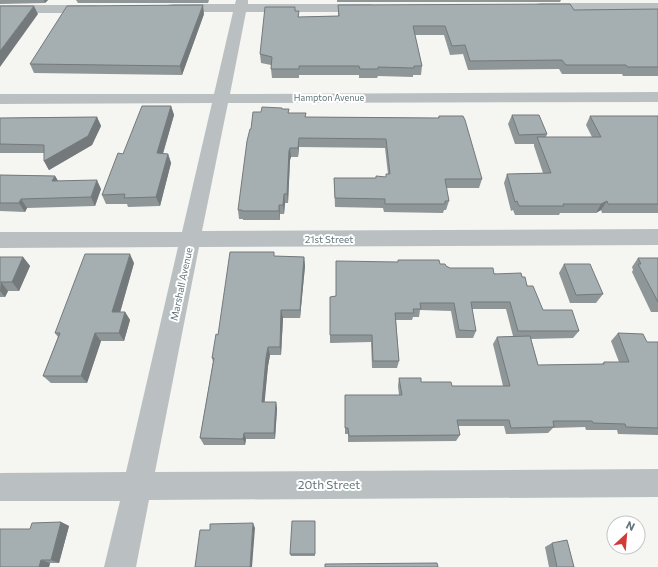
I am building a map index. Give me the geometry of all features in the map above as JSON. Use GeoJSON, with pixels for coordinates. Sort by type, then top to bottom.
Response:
{"type":"FeatureCollection","features":[{"type":"Feature","properties":{"kind":"street"},"geometry":{"type":"LineString","coordinates":[[164,8],[241,4],[383,8]]}},
{"type":"Feature","properties":{"kind":"street","name":"Marshall Avenue"},"geometry":{"type":"LineString","coordinates":[[120,567],[241,4]]}},
{"type":"Feature","properties":{"kind":"street"},"geometry":{"type":"LineString","coordinates":[[532,7],[658,7]]}},
{"type":"Feature","properties":{"kind":"street"},"geometry":{"type":"LineString","coordinates":[[0,9],[109,9]]}},
{"type":"Feature","properties":{"kind":"street","name":"Hampton Avenue"},"geometry":{"type":"LineString","coordinates":[[0,99],[658,97]]}},
{"type":"Feature","properties":{"kind":"street","name":"21st Street"},"geometry":{"type":"LineString","coordinates":[[0,240],[658,237]]}},
{"type":"Feature","properties":{"kind":"street","name":"20th Street"},"geometry":{"type":"LineString","coordinates":[[0,487],[658,483]]}},
{"type":"Feature","properties":{"kind":"building"},"geometry":{"type":"Polygon","coordinates":[[[570,4],[574,10],[658,9],[658,67],[628,67],[626,65],[566,65],[562,60],[470,61],[465,45],[452,46],[445,26],[413,26],[422,66],[414,66],[414,68],[378,67],[378,69],[360,69],[359,66],[299,66],[299,69],[271,69],[272,57],[260,54],[265,7],[295,7],[295,11],[299,11],[298,17],[339,16],[338,5],[570,4]]]}},
{"type":"Feature","properties":{"kind":"building"},"geometry":{"type":"Polygon","coordinates":[[[203,5],[180,66],[30,64],[67,6],[203,5]]]}},
{"type":"Feature","properties":{"kind":"building"},"geometry":{"type":"Polygon","coordinates":[[[0,6],[34,6],[0,51],[0,6]]]}},
{"type":"Feature","properties":{"kind":"building"},"geometry":{"type":"Polygon","coordinates":[[[142,106],[171,106],[157,153],[168,154],[156,197],[124,198],[125,194],[102,195],[118,153],[123,154],[142,106]]]}},
{"type":"Feature","properties":{"kind":"building"},"geometry":{"type":"Polygon","coordinates":[[[262,107],[289,109],[288,113],[306,113],[305,117],[439,118],[439,116],[463,116],[482,179],[445,179],[449,201],[445,201],[445,204],[385,204],[385,199],[335,198],[334,178],[376,178],[376,176],[386,177],[386,174],[390,174],[386,139],[299,138],[298,148],[290,148],[289,151],[287,194],[284,194],[283,205],[279,205],[279,211],[238,210],[247,141],[251,129],[253,112],[261,112],[262,107]]]}},
{"type":"Feature","properties":{"kind":"building"},"geometry":{"type":"Polygon","coordinates":[[[512,115],[539,115],[547,134],[519,135],[512,115]]]}},
{"type":"Feature","properties":{"kind":"building"},"geometry":{"type":"Polygon","coordinates":[[[590,116],[658,116],[658,204],[608,204],[607,201],[601,204],[519,206],[517,201],[515,202],[507,174],[551,173],[537,137],[601,137],[590,116]]]}},
{"type":"Feature","properties":{"kind":"building"},"geometry":{"type":"Polygon","coordinates":[[[97,117],[88,136],[44,161],[44,145],[0,144],[0,118],[97,117]]]}},
{"type":"Feature","properties":{"kind":"building"},"geometry":{"type":"Polygon","coordinates":[[[0,175],[55,176],[52,181],[97,180],[91,197],[21,199],[19,203],[0,203],[0,175]]]}},
{"type":"Feature","properties":{"kind":"building"},"geometry":{"type":"Polygon","coordinates":[[[230,252],[274,252],[274,256],[304,257],[300,310],[281,310],[280,347],[268,347],[262,402],[276,402],[274,433],[244,433],[243,439],[200,438],[214,358],[212,358],[216,334],[218,335],[230,252]]]}},
{"type":"Feature","properties":{"kind":"building"},"geometry":{"type":"Polygon","coordinates":[[[85,254],[130,254],[112,312],[125,312],[119,333],[95,333],[81,376],[43,376],[60,333],[55,333],[85,254]]]}},
{"type":"Feature","properties":{"kind":"building"},"geometry":{"type":"Polygon","coordinates":[[[0,257],[23,257],[12,282],[0,283],[0,257]]]}},
{"type":"Feature","properties":{"kind":"building"},"geometry":{"type":"Polygon","coordinates":[[[638,258],[658,258],[658,302],[638,264],[641,264],[638,258]]]}},
{"type":"Feature","properties":{"kind":"building"},"geometry":{"type":"Polygon","coordinates":[[[398,260],[439,260],[440,264],[445,264],[450,268],[493,268],[494,274],[521,273],[522,277],[525,277],[527,286],[533,286],[543,310],[572,310],[579,331],[518,331],[510,302],[471,302],[476,331],[459,330],[454,303],[420,303],[421,309],[413,309],[414,313],[395,313],[399,361],[373,361],[372,335],[330,335],[330,297],[336,296],[336,261],[398,262],[398,260]]]}},
{"type":"Feature","properties":{"kind":"building"},"geometry":{"type":"Polygon","coordinates":[[[564,264],[590,264],[603,294],[576,295],[564,264]]]}},
{"type":"Feature","properties":{"kind":"building"},"geometry":{"type":"Polygon","coordinates":[[[618,333],[643,334],[647,342],[658,342],[658,428],[626,427],[625,424],[593,423],[592,421],[553,421],[554,427],[511,428],[509,420],[457,420],[460,435],[349,436],[348,428],[345,428],[345,395],[402,395],[399,378],[421,378],[421,382],[451,382],[452,386],[510,386],[497,337],[530,336],[538,365],[629,362],[618,333]]]}},
{"type":"Feature","properties":{"kind":"building"},"geometry":{"type":"Polygon","coordinates":[[[292,521],[315,521],[315,554],[290,554],[292,521]]]}},
{"type":"Feature","properties":{"kind":"building"},"geometry":{"type":"Polygon","coordinates":[[[61,522],[51,560],[41,560],[39,567],[0,567],[0,529],[30,529],[32,523],[61,522]]]}},
{"type":"Feature","properties":{"kind":"building"},"geometry":{"type":"Polygon","coordinates":[[[253,523],[250,567],[195,567],[200,530],[210,530],[210,524],[253,523]]]}},
{"type":"Feature","properties":{"kind":"building"},"geometry":{"type":"Polygon","coordinates":[[[567,540],[574,567],[557,567],[552,543],[567,540]]]}},
{"type":"Feature","properties":{"kind":"building"},"geometry":{"type":"Polygon","coordinates":[[[437,563],[438,567],[325,567],[325,564],[437,563]]]}}]}
